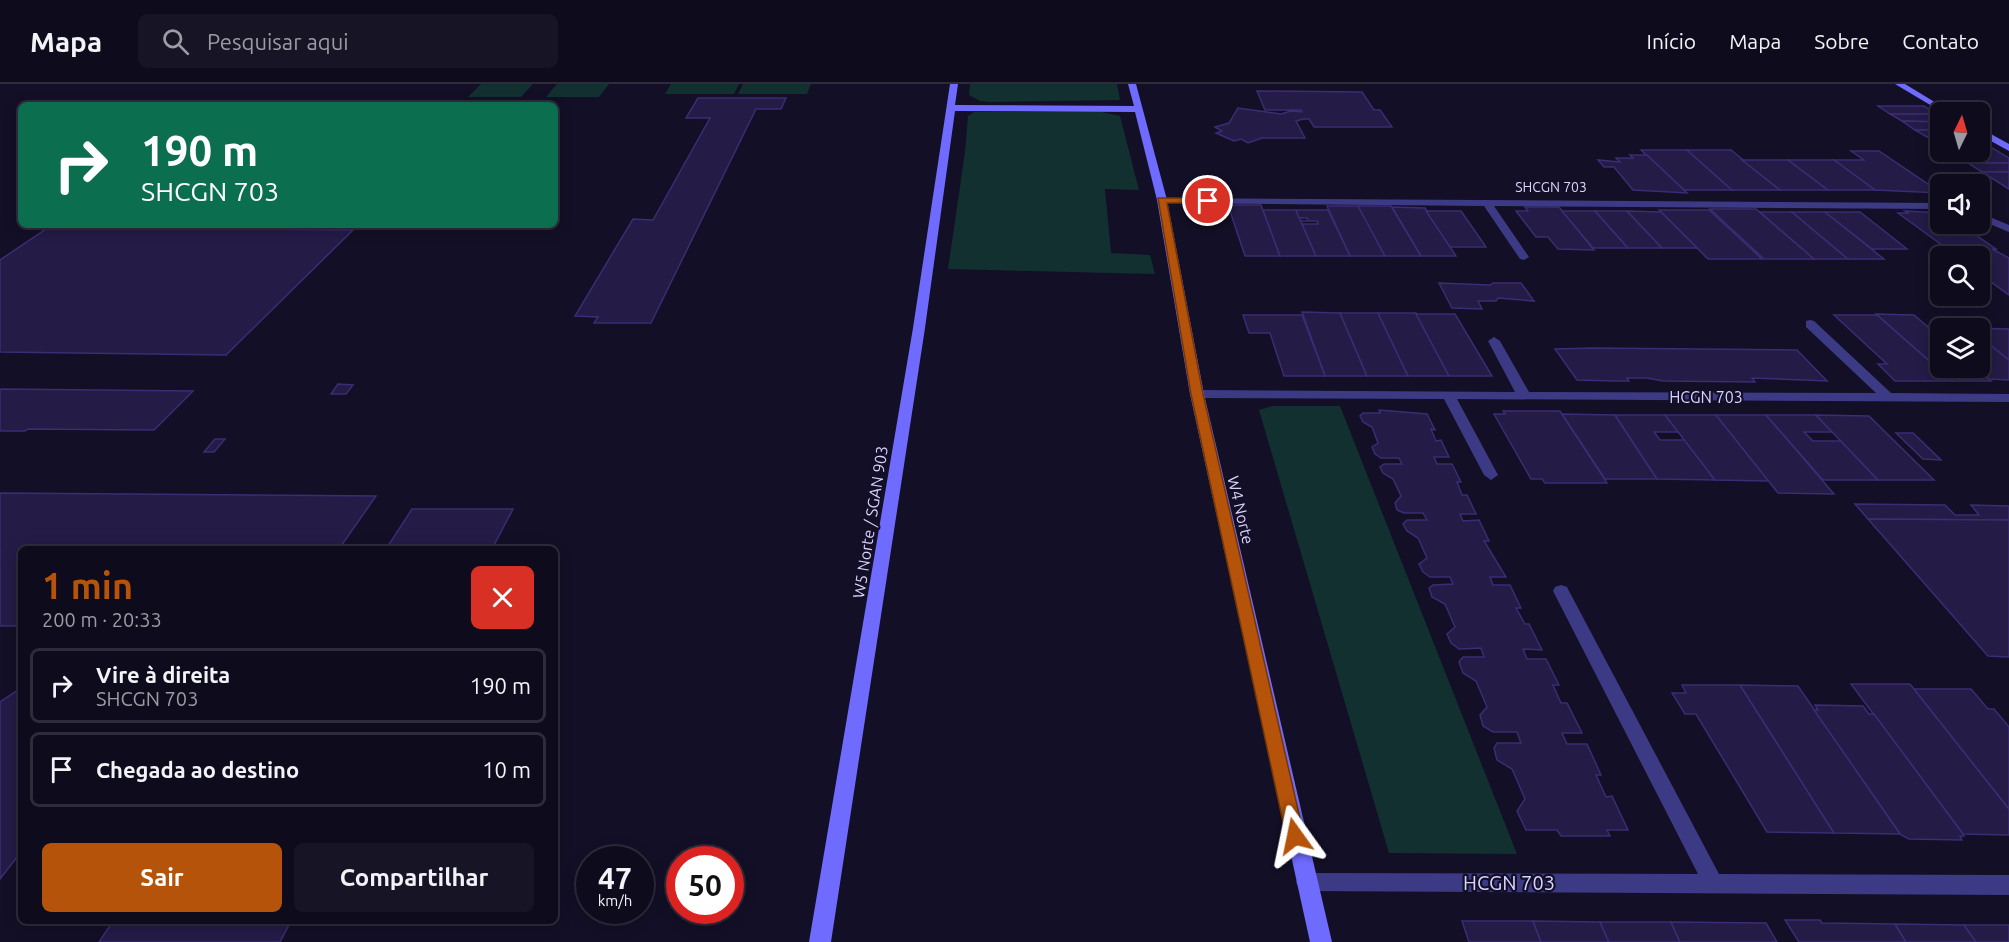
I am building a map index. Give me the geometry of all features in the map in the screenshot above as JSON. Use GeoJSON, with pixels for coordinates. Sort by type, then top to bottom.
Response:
{"type":"FeatureCollection","features":[{"type":"Feature","properties":{"kind":"main road","name":"W5 Norte / SGAN 903"},"geometry":{"type":"LineString","coordinates":[[820,942],[919,328],[954,84]]}},
{"type":"Feature","properties":{"kind":"main road","name":"W4 Norte"},"geometry":{"type":"LineString","coordinates":[[1132,84],[1162,200],[1197,394],[1321,942]]}},
{"type":"Feature","properties":{"kind":"main road"},"geometry":{"type":"LineString","coordinates":[[1899,84],[1930,102]]}},
{"type":"Feature","properties":{"kind":"main road"},"geometry":{"type":"LineString","coordinates":[[950,108],[1139,109]]}},
{"type":"Feature","properties":{"kind":"main road"},"geometry":{"type":"LineString","coordinates":[[1990,138],[2009,148]]}},
{"type":"Feature","properties":{"kind":"street","name":"SHCGN 703"},"geometry":{"type":"LineString","coordinates":[[1162,200],[1930,206]]}},
{"type":"Feature","properties":{"kind":"street"},"geometry":{"type":"LineString","coordinates":[[1487,202],[1524,257]]}},
{"type":"Feature","properties":{"kind":"street"},"geometry":{"type":"LineString","coordinates":[[1990,220],[2009,229]]}},
{"type":"Feature","properties":{"kind":"street"},"geometry":{"type":"LineString","coordinates":[[1810,324],[1888,398]]}},
{"type":"Feature","properties":{"kind":"street"},"geometry":{"type":"LineString","coordinates":[[1494,341],[1525,397]]}},
{"type":"Feature","properties":{"kind":"street","name":"HCGN 703"},"geometry":{"type":"LineString","coordinates":[[1197,394],[2009,398]]}},
{"type":"Feature","properties":{"kind":"street"},"geometry":{"type":"LineString","coordinates":[[1449,397],[1491,475]]}},
{"type":"Feature","properties":{"kind":"street"},"geometry":{"type":"LineString","coordinates":[[1561,591],[1713,883]]}},
{"type":"Feature","properties":{"kind":"street","name":"HCGN 703"},"geometry":{"type":"LineString","coordinates":[[1306,882],[2009,885]]}},
{"type":"Feature","properties":{"kind":"green space"},"geometry":{"type":"Polygon","coordinates":[[[481,84],[533,84],[521,97],[468,97],[481,84]]]}},
{"type":"Feature","properties":{"kind":"green space"},"geometry":{"type":"Polygon","coordinates":[[[557,84],[609,84],[599,97],[546,97],[557,84]]]}},
{"type":"Feature","properties":{"kind":"green space"},"geometry":{"type":"Polygon","coordinates":[[[671,84],[739,84],[734,94],[665,94],[671,84]]]}},
{"type":"Feature","properties":{"kind":"green space"},"geometry":{"type":"Polygon","coordinates":[[[743,84],[811,84],[807,94],[738,94],[743,84]]]}},
{"type":"Feature","properties":{"kind":"green space"},"geometry":{"type":"Polygon","coordinates":[[[970,84],[1117,84],[1120,100],[980,101],[969,95],[970,84]]]}},
{"type":"Feature","properties":{"kind":"green space"},"geometry":{"type":"Polygon","coordinates":[[[974,112],[1102,112],[1120,116],[1139,190],[1105,189],[1111,253],[1150,255],[1155,274],[948,269],[968,116],[974,112]]]}},
{"type":"Feature","properties":{"kind":"green space"},"geometry":{"type":"Polygon","coordinates":[[[1272,406],[1340,406],[1517,854],[1389,853],[1259,410],[1272,406]]]}},
{"type":"Feature","properties":{"kind":"building"},"geometry":{"type":"Polygon","coordinates":[[[1257,91],[1362,92],[1374,110],[1380,110],[1392,127],[1314,127],[1309,119],[1303,119],[1296,121],[1305,138],[1262,138],[1248,143],[1241,139],[1234,141],[1216,133],[1222,131],[1215,127],[1229,123],[1238,108],[1281,114],[1291,111],[1302,112],[1301,110],[1265,110],[1257,91]]]}},
{"type":"Feature","properties":{"kind":"building"},"geometry":{"type":"Polygon","coordinates":[[[698,98],[786,98],[781,109],[756,109],[651,323],[594,323],[598,317],[575,316],[633,219],[653,220],[710,118],[686,118],[698,98]]]}},
{"type":"Feature","properties":{"kind":"building"},"geometry":{"type":"Polygon","coordinates":[[[389,101],[461,101],[460,102],[389,101]]]}},
{"type":"Feature","properties":{"kind":"building"},"geometry":{"type":"Polygon","coordinates":[[[1878,106],[1924,106],[1930,110],[1930,114],[1890,114],[1878,106]]]}},
{"type":"Feature","properties":{"kind":"building"},"geometry":{"type":"Polygon","coordinates":[[[1890,114],[1930,114],[1930,122],[1902,121],[1890,114]]]}},
{"type":"Feature","properties":{"kind":"building"},"geometry":{"type":"Polygon","coordinates":[[[1902,121],[1930,122],[1930,130],[1915,130],[1902,121]]]}},
{"type":"Feature","properties":{"kind":"building"},"geometry":{"type":"Polygon","coordinates":[[[1915,130],[1930,130],[1930,137],[1915,130]]]}},
{"type":"Feature","properties":{"kind":"building"},"geometry":{"type":"Polygon","coordinates":[[[1990,147],[2009,158],[2009,163],[1966,162],[1990,162],[1990,147]]]}},
{"type":"Feature","properties":{"kind":"building"},"geometry":{"type":"Polygon","coordinates":[[[1641,150],[1687,150],[1732,190],[1684,190],[1641,150]]]}},
{"type":"Feature","properties":{"kind":"building"},"geometry":{"type":"Polygon","coordinates":[[[1687,150],[1731,150],[1780,190],[1732,190],[1687,150]]]}},
{"type":"Feature","properties":{"kind":"building"},"geometry":{"type":"Polygon","coordinates":[[[1851,151],[1879,151],[1930,186],[1930,192],[1875,190],[1834,160],[1864,160],[1851,151]]]}},
{"type":"Feature","properties":{"kind":"building"},"geometry":{"type":"Polygon","coordinates":[[[1630,155],[1647,155],[1687,193],[1633,190],[1614,167],[1604,167],[1598,160],[1620,162],[1616,158],[1633,158],[1630,155]]]}},
{"type":"Feature","properties":{"kind":"building"},"geometry":{"type":"Polygon","coordinates":[[[1742,160],[1788,160],[1828,190],[1780,190],[1742,160]]]}},
{"type":"Feature","properties":{"kind":"building"},"geometry":{"type":"Polygon","coordinates":[[[1788,160],[1834,160],[1875,190],[1828,190],[1788,160]]]}},
{"type":"Feature","properties":{"kind":"building"},"geometry":{"type":"Polygon","coordinates":[[[1968,163],[2009,163],[2009,172],[1982,172],[1968,163]]]}},
{"type":"Feature","properties":{"kind":"building"},"geometry":{"type":"Polygon","coordinates":[[[1982,172],[2009,172],[2009,189],[1990,177],[1990,174],[1982,172]]]}},
{"type":"Feature","properties":{"kind":"building"},"geometry":{"type":"Polygon","coordinates":[[[1228,205],[1261,205],[1280,256],[1245,256],[1228,205]]]}},
{"type":"Feature","properties":{"kind":"building"},"geometry":{"type":"Polygon","coordinates":[[[1327,206],[1359,206],[1385,256],[1350,256],[1327,206]]]}},
{"type":"Feature","properties":{"kind":"building"},"geometry":{"type":"Polygon","coordinates":[[[1358,206],[1391,206],[1421,256],[1385,256],[1358,206]]]}},
{"type":"Feature","properties":{"kind":"building"},"geometry":{"type":"Polygon","coordinates":[[[1392,207],[1425,208],[1456,256],[1421,256],[1392,207]]]}},
{"type":"Feature","properties":{"kind":"building"},"geometry":{"type":"Polygon","coordinates":[[[1525,207],[1559,207],[1594,250],[1558,249],[1548,237],[1536,237],[1516,211],[1528,211],[1525,207]]]}},
{"type":"Feature","properties":{"kind":"building"},"geometry":{"type":"Polygon","coordinates":[[[1710,209],[1756,209],[1814,259],[1764,259],[1710,209]]]}},
{"type":"Feature","properties":{"kind":"building"},"geometry":{"type":"Polygon","coordinates":[[[1263,210],[1296,210],[1316,256],[1280,256],[1263,210]]]}},
{"type":"Feature","properties":{"kind":"building"},"geometry":{"type":"Polygon","coordinates":[[[1296,210],[1328,210],[1350,256],[1316,256],[1302,224],[1318,224],[1317,221],[1299,218],[1296,210]]]}},
{"type":"Feature","properties":{"kind":"building"},"geometry":{"type":"Polygon","coordinates":[[[1659,210],[1709,210],[1762,259],[1708,259],[1659,210]]]}},
{"type":"Feature","properties":{"kind":"building"},"geometry":{"type":"Polygon","coordinates":[[[1426,211],[1461,211],[1486,247],[1450,247],[1426,211]]]}},
{"type":"Feature","properties":{"kind":"building"},"geometry":{"type":"Polygon","coordinates":[[[1562,211],[1595,211],[1628,248],[1593,248],[1562,211]]]}},
{"type":"Feature","properties":{"kind":"building"},"geometry":{"type":"Polygon","coordinates":[[[1595,211],[1627,211],[1662,248],[1628,248],[1595,211]]]}},
{"type":"Feature","properties":{"kind":"building"},"geometry":{"type":"Polygon","coordinates":[[[1627,211],[1661,212],[1697,248],[1662,248],[1627,211]]]}},
{"type":"Feature","properties":{"kind":"building"},"geometry":{"type":"Polygon","coordinates":[[[1905,211],[1930,212],[1930,234],[1974,234],[1996,249],[1992,249],[2009,258],[2009,295],[1990,281],[1990,246],[1943,246],[1898,213],[1908,213],[1905,211]]]}},
{"type":"Feature","properties":{"kind":"building"},"geometry":{"type":"Polygon","coordinates":[[[1760,212],[1792,212],[1848,259],[1814,259],[1760,212]]]}},
{"type":"Feature","properties":{"kind":"building"},"geometry":{"type":"Polygon","coordinates":[[[1792,212],[1825,212],[1884,259],[1848,259],[1792,212]]]}},
{"type":"Feature","properties":{"kind":"building"},"geometry":{"type":"Polygon","coordinates":[[[1825,212],[1860,212],[1907,249],[1872,249],[1825,212]]]}},
{"type":"Feature","properties":{"kind":"building"},"geometry":{"type":"Polygon","coordinates":[[[48,228],[353,230],[226,355],[0,352],[0,260],[48,228]]]}},
{"type":"Feature","properties":{"kind":"building"},"geometry":{"type":"Polygon","coordinates":[[[1439,283],[1490,285],[1493,283],[1521,283],[1534,301],[1498,298],[1496,301],[1478,301],[1482,309],[1452,308],[1439,283]]]}},
{"type":"Feature","properties":{"kind":"building"},"geometry":{"type":"Polygon","coordinates":[[[1302,312],[1340,313],[1367,376],[1325,376],[1302,312]]]}},
{"type":"Feature","properties":{"kind":"building"},"geometry":{"type":"Polygon","coordinates":[[[1340,313],[1378,313],[1408,376],[1367,376],[1340,313]]]}},
{"type":"Feature","properties":{"kind":"building"},"geometry":{"type":"Polygon","coordinates":[[[1378,313],[1416,313],[1449,376],[1408,376],[1378,313]]]}},
{"type":"Feature","properties":{"kind":"building"},"geometry":{"type":"Polygon","coordinates":[[[1416,314],[1455,314],[1492,376],[1449,376],[1416,314]]]}},
{"type":"Feature","properties":{"kind":"building"},"geometry":{"type":"Polygon","coordinates":[[[1876,314],[1914,315],[1930,329],[1930,362],[1876,314]]]}},
{"type":"Feature","properties":{"kind":"building"},"geometry":{"type":"Polygon","coordinates":[[[1243,315],[1302,315],[1325,376],[1284,376],[1270,333],[1249,333],[1243,315]]]}},
{"type":"Feature","properties":{"kind":"building"},"geometry":{"type":"Polygon","coordinates":[[[1834,315],[1877,315],[1930,362],[1930,378],[1949,378],[1952,381],[1895,381],[1878,364],[1887,364],[1834,315]]]}},
{"type":"Feature","properties":{"kind":"building"},"geometry":{"type":"Polygon","coordinates":[[[1990,328],[2009,329],[2009,360],[1990,345],[1990,328]]]}},
{"type":"Feature","properties":{"kind":"building"},"geometry":{"type":"Polygon","coordinates":[[[1990,345],[2009,360],[2009,380],[1989,379],[1990,345]]]}},
{"type":"Feature","properties":{"kind":"building"},"geometry":{"type":"Polygon","coordinates":[[[1555,349],[1797,350],[1827,381],[1752,378],[1755,382],[1663,381],[1647,378],[1627,378],[1629,381],[1577,380],[1555,349]]]}},
{"type":"Feature","properties":{"kind":"building"},"geometry":{"type":"Polygon","coordinates":[[[1949,378],[1987,378],[1991,381],[1952,381],[1949,378]]]}},
{"type":"Feature","properties":{"kind":"building"},"geometry":{"type":"Polygon","coordinates":[[[338,384],[353,385],[346,394],[331,394],[338,384]]]}},
{"type":"Feature","properties":{"kind":"building"},"geometry":{"type":"Polygon","coordinates":[[[0,389],[193,391],[154,430],[28,429],[0,431],[0,389]]]}},
{"type":"Feature","properties":{"kind":"building"},"geometry":{"type":"Polygon","coordinates":[[[1379,410],[1427,414],[1435,430],[1431,429],[1436,441],[1441,440],[1449,457],[1434,457],[1437,464],[1452,464],[1461,482],[1457,482],[1462,495],[1467,495],[1476,514],[1460,514],[1463,521],[1479,520],[1489,541],[1484,541],[1506,577],[1490,577],[1493,585],[1510,585],[1521,608],[1516,608],[1525,624],[1529,624],[1542,650],[1523,649],[1527,659],[1546,659],[1559,685],[1553,685],[1561,703],[1567,703],[1582,733],[1562,733],[1567,744],[1587,744],[1601,775],[1596,775],[1606,797],[1612,796],[1628,830],[1607,830],[1610,836],[1561,836],[1557,830],[1526,830],[1517,811],[1525,799],[1512,769],[1497,760],[1494,748],[1497,743],[1521,743],[1517,732],[1493,732],[1483,726],[1480,715],[1487,707],[1476,681],[1463,673],[1459,662],[1463,657],[1484,657],[1481,648],[1459,649],[1451,643],[1447,634],[1455,627],[1445,604],[1432,597],[1429,588],[1433,585],[1453,584],[1450,577],[1430,577],[1423,572],[1419,564],[1427,558],[1418,538],[1407,531],[1403,524],[1407,520],[1427,520],[1423,513],[1404,513],[1397,510],[1395,503],[1401,496],[1393,479],[1383,473],[1380,467],[1384,464],[1402,464],[1399,458],[1381,458],[1375,454],[1372,447],[1378,443],[1372,427],[1363,422],[1360,416],[1363,413],[1380,413],[1379,410]]]}},
{"type":"Feature","properties":{"kind":"building"},"geometry":{"type":"Polygon","coordinates":[[[1503,411],[1560,411],[1607,483],[1545,483],[1542,479],[1531,479],[1494,414],[1505,414],[1503,411]]]}},
{"type":"Feature","properties":{"kind":"building"},"geometry":{"type":"Polygon","coordinates":[[[1562,414],[1615,415],[1657,479],[1605,479],[1562,414]]]}},
{"type":"Feature","properties":{"kind":"building"},"geometry":{"type":"Polygon","coordinates":[[[1615,415],[1665,415],[1679,432],[1654,432],[1660,440],[1685,440],[1715,480],[1657,479],[1615,415]]]}},
{"type":"Feature","properties":{"kind":"building"},"geometry":{"type":"Polygon","coordinates":[[[1665,415],[1716,415],[1769,481],[1715,480],[1665,415]]]}},
{"type":"Feature","properties":{"kind":"building"},"geometry":{"type":"Polygon","coordinates":[[[1716,415],[1766,415],[1834,494],[1778,493],[1716,415]]]}},
{"type":"Feature","properties":{"kind":"building"},"geometry":{"type":"Polygon","coordinates":[[[1766,415],[1816,415],[1832,432],[1804,432],[1813,441],[1841,441],[1878,480],[1823,480],[1766,415]]]}},
{"type":"Feature","properties":{"kind":"building"},"geometry":{"type":"Polygon","coordinates":[[[1816,415],[1869,416],[1934,480],[1878,480],[1816,415]]]}},
{"type":"Feature","properties":{"kind":"building"},"geometry":{"type":"Polygon","coordinates":[[[1896,433],[1913,433],[1941,460],[1923,459],[1896,433]]]}},
{"type":"Feature","properties":{"kind":"building"},"geometry":{"type":"Polygon","coordinates":[[[215,439],[225,439],[214,452],[204,452],[215,439]]]}},
{"type":"Feature","properties":{"kind":"building"},"geometry":{"type":"Polygon","coordinates":[[[0,493],[376,496],[341,546],[18,546],[18,626],[0,626],[0,493]]]}},
{"type":"Feature","properties":{"kind":"building"},"geometry":{"type":"Polygon","coordinates":[[[1855,504],[1945,505],[1955,515],[1979,515],[1971,505],[2009,506],[2009,520],[1868,519],[1855,504]]]}},
{"type":"Feature","properties":{"kind":"building"},"geometry":{"type":"Polygon","coordinates":[[[412,509],[513,509],[494,546],[388,546],[412,509]]]}},
{"type":"Feature","properties":{"kind":"building"},"geometry":{"type":"Polygon","coordinates":[[[1868,519],[2009,520],[2009,657],[1988,656],[1868,519]]]}},
{"type":"Feature","properties":{"kind":"building"},"geometry":{"type":"Polygon","coordinates":[[[1851,684],[1910,684],[2009,809],[2009,835],[1963,834],[1851,684]]]}},
{"type":"Feature","properties":{"kind":"building"},"geometry":{"type":"Polygon","coordinates":[[[1682,685],[1740,685],[1834,833],[1767,832],[1696,714],[1685,714],[1672,693],[1686,693],[1682,685]]]}},
{"type":"Feature","properties":{"kind":"building"},"geometry":{"type":"Polygon","coordinates":[[[1740,685],[1798,686],[1900,834],[1834,833],[1740,685]]]}},
{"type":"Feature","properties":{"kind":"building"},"geometry":{"type":"Polygon","coordinates":[[[1914,689],[1971,689],[1988,709],[1994,709],[2009,727],[2009,809],[1914,689]]]}},
{"type":"Feature","properties":{"kind":"building"},"geometry":{"type":"Polygon","coordinates":[[[18,690],[18,856],[0,879],[0,702],[18,690]]]}},
{"type":"Feature","properties":{"kind":"building"},"geometry":{"type":"Polygon","coordinates":[[[1815,705],[1863,706],[1869,714],[1874,714],[1963,834],[1964,836],[1960,836],[1962,840],[1909,839],[1901,835],[1814,710],[1818,710],[1815,705]]]}},
{"type":"Feature","properties":{"kind":"building"},"geometry":{"type":"Polygon","coordinates":[[[1785,920],[1895,924],[1906,942],[1799,942],[1785,920]]]}},
{"type":"Feature","properties":{"kind":"building"},"geometry":{"type":"Polygon","coordinates":[[[1462,921],[1533,921],[1541,942],[1469,942],[1462,921]]]}},
{"type":"Feature","properties":{"kind":"building"},"geometry":{"type":"Polygon","coordinates":[[[1533,921],[1600,922],[1609,942],[1541,942],[1533,921]]]}},
{"type":"Feature","properties":{"kind":"building"},"geometry":{"type":"Polygon","coordinates":[[[1600,922],[1671,922],[1680,942],[1609,942],[1600,922]]]}},
{"type":"Feature","properties":{"kind":"building"},"geometry":{"type":"Polygon","coordinates":[[[1671,922],[1766,923],[1777,942],[1680,942],[1671,922]]]}},
{"type":"Feature","properties":{"kind":"building"},"geometry":{"type":"Polygon","coordinates":[[[111,924],[289,924],[280,942],[99,942],[111,924]]]}},
{"type":"Feature","properties":{"kind":"building"},"geometry":{"type":"Polygon","coordinates":[[[1895,924],[1964,925],[1976,942],[1906,942],[1895,924]]]}},
{"type":"Feature","properties":{"kind":"building"},"geometry":{"type":"Polygon","coordinates":[[[1964,925],[2009,925],[2009,942],[1976,942],[1964,925]]]}},
{"type":"Feature","properties":{"kind":"route"},"geometry":{"type":"LineString","coordinates":[[1208,201],[1162,200],[1197,394],[1295,836]]}}]}
